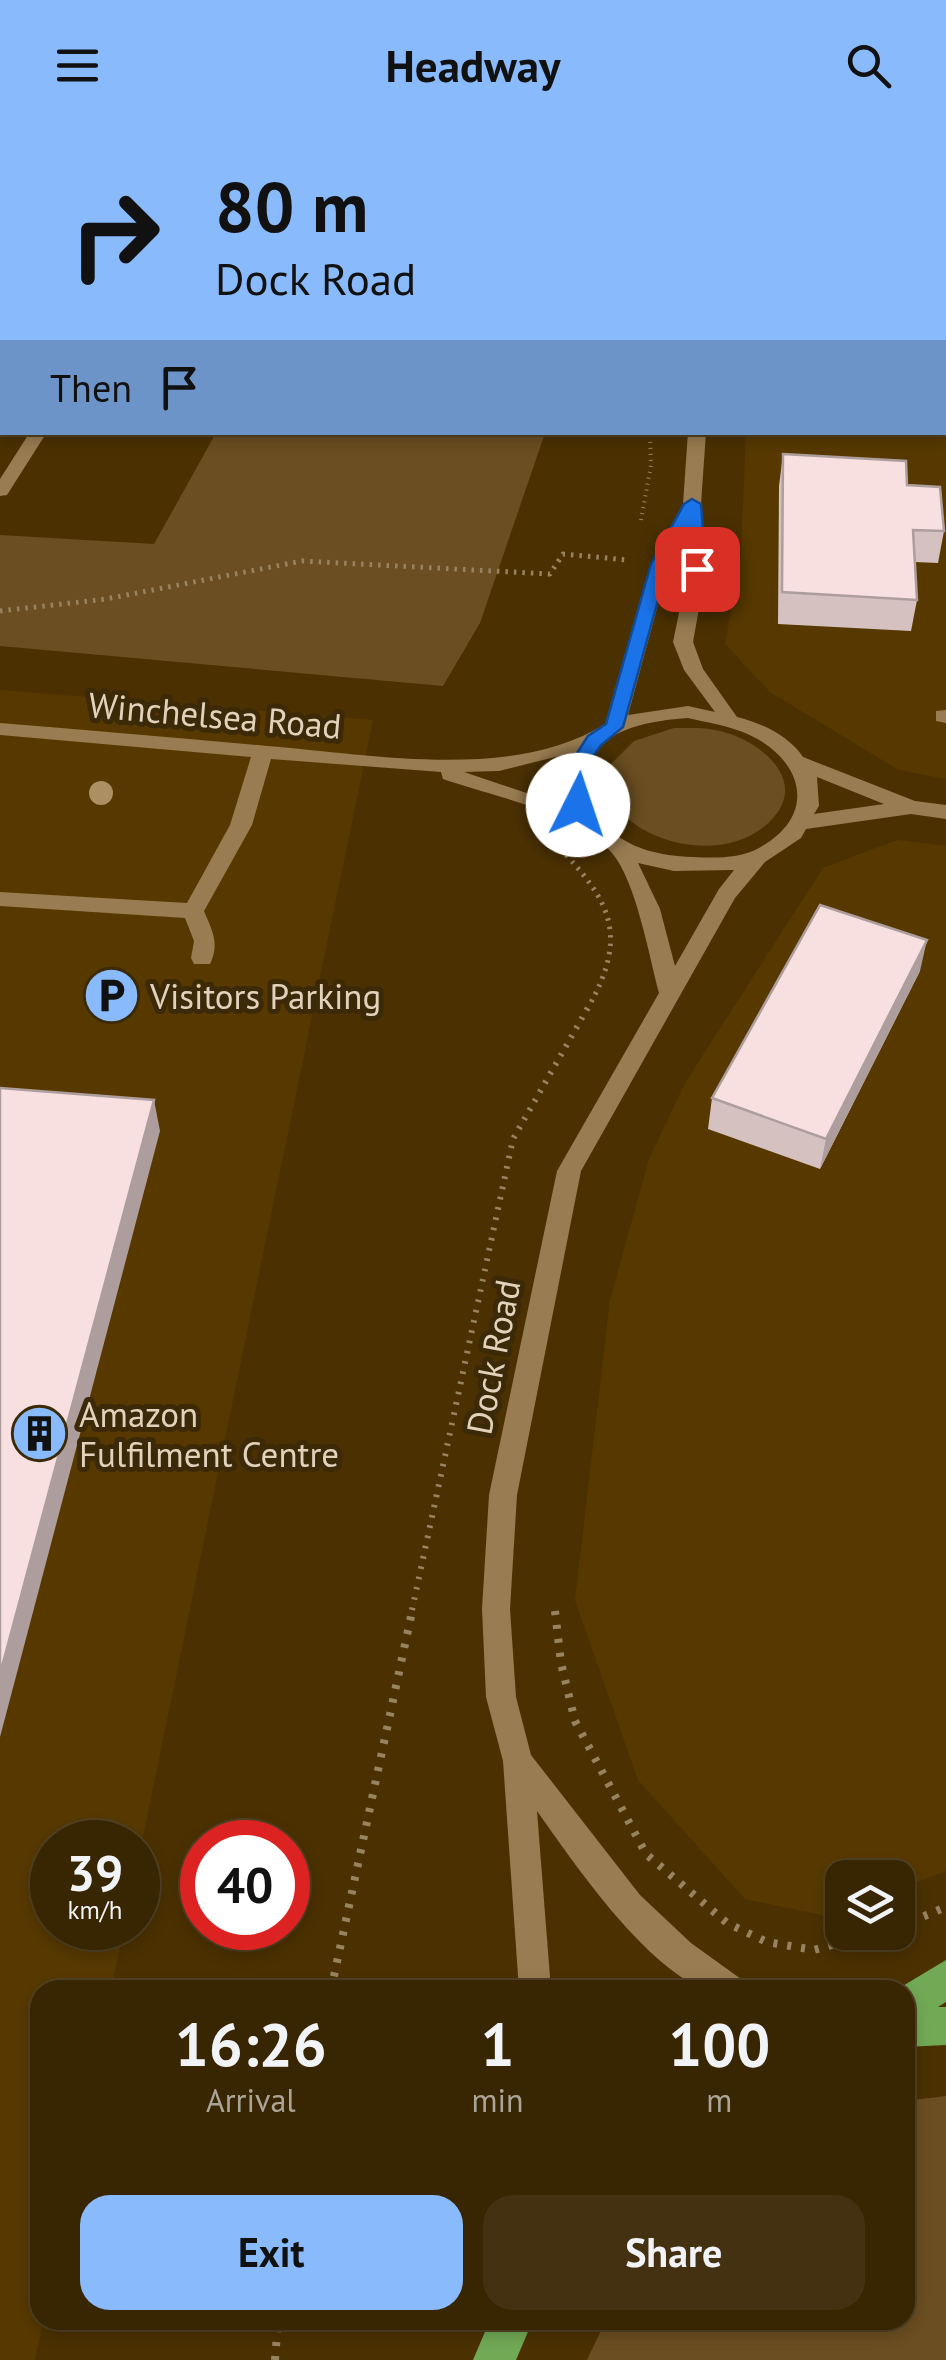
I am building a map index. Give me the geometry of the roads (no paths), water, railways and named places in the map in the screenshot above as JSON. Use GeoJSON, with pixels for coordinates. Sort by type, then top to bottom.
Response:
{"type":"FeatureCollection","features":[{"type":"Feature","properties":{"kind":"highway"},"geometry":{"type":"LineString","coordinates":[[915,2000],[946,1979]]}},
{"type":"Feature","properties":{"kind":"highway"},"geometry":{"type":"LineString","coordinates":[[915,2028],[946,2026]]}},
{"type":"Feature","properties":{"kind":"highway"},"geometry":{"type":"LineString","coordinates":[[494,2360],[508,2330]]}},
{"type":"Feature","properties":{"kind":"street"},"geometry":{"type":"LineString","coordinates":[[1,492],[36,435]]}},
{"type":"Feature","properties":{"kind":"street"},"geometry":{"type":"LineString","coordinates":[[697,435],[692,504],[697,569],[683,642],[694,670],[728,716]]}},
{"type":"Feature","properties":{"kind":"street"},"geometry":{"type":"LineString","coordinates":[[614,727],[660,564],[692,504]]}},
{"type":"Feature","properties":{"kind":"street"},"geometry":{"type":"LineString","coordinates":[[587,821],[578,805],[575,770],[595,740],[614,727],[649,715],[688,712],[728,716],[772,735],[802,764],[911,807],[946,812]]}},
{"type":"Feature","properties":{"kind":"street","name":"Winchelsea Road"},"geometry":{"type":"LineString","coordinates":[[0,729],[424,766],[499,764],[595,740]]}},
{"type":"Feature","properties":{"kind":"street"},"geometry":{"type":"LineString","coordinates":[[192,911],[241,825],[263,751]]}},
{"type":"Feature","properties":{"kind":"street"},"geometry":{"type":"LineString","coordinates":[[802,764],[810,794],[802,823],[911,807]]}},
{"type":"Feature","properties":{"kind":"street","name":"Winchelsea Road"},"geometry":{"type":"LineString","coordinates":[[424,766],[587,821]]}},
{"type":"Feature","properties":{"kind":"street","name":"Dock Road"},"geometry":{"type":"LineString","coordinates":[[587,821],[621,848],[653,860],[688,866],[724,865],[757,857],[784,842],[802,823]]}},
{"type":"Feature","properties":{"kind":"street","name":"Dock Road"},"geometry":{"type":"LineString","coordinates":[[621,848],[649,909],[670,992]]}},
{"type":"Feature","properties":{"kind":"street","name":"Dock Road"},"geometry":{"type":"LineString","coordinates":[[535,1980],[518,1762],[500,1697],[496,1608],[503,1496],[570,1171],[727,894],[757,857]]}},
{"type":"Feature","properties":{"kind":"street"},"geometry":{"type":"LineString","coordinates":[[0,898],[192,911]]}},
{"type":"Feature","properties":{"kind":"street"},"geometry":{"type":"LineString","coordinates":[[192,911],[206,942],[202,958]]}},
{"type":"Feature","properties":{"kind":"street","name":"Dock Road"},"geometry":{"type":"LineString","coordinates":[[518,1762],[642,1919],[673,1949],[716,1980]]}},
{"type":"Feature","properties":{"kind":"place","name":"Visitors Parking"},"geometry":{"type":"Point","coordinates":[111,996]}},
{"type":"Feature","properties":{"kind":"place","name":"Amazon Fulfilment Centre"},"geometry":{"type":"Point","coordinates":[40,1434]}}]}
